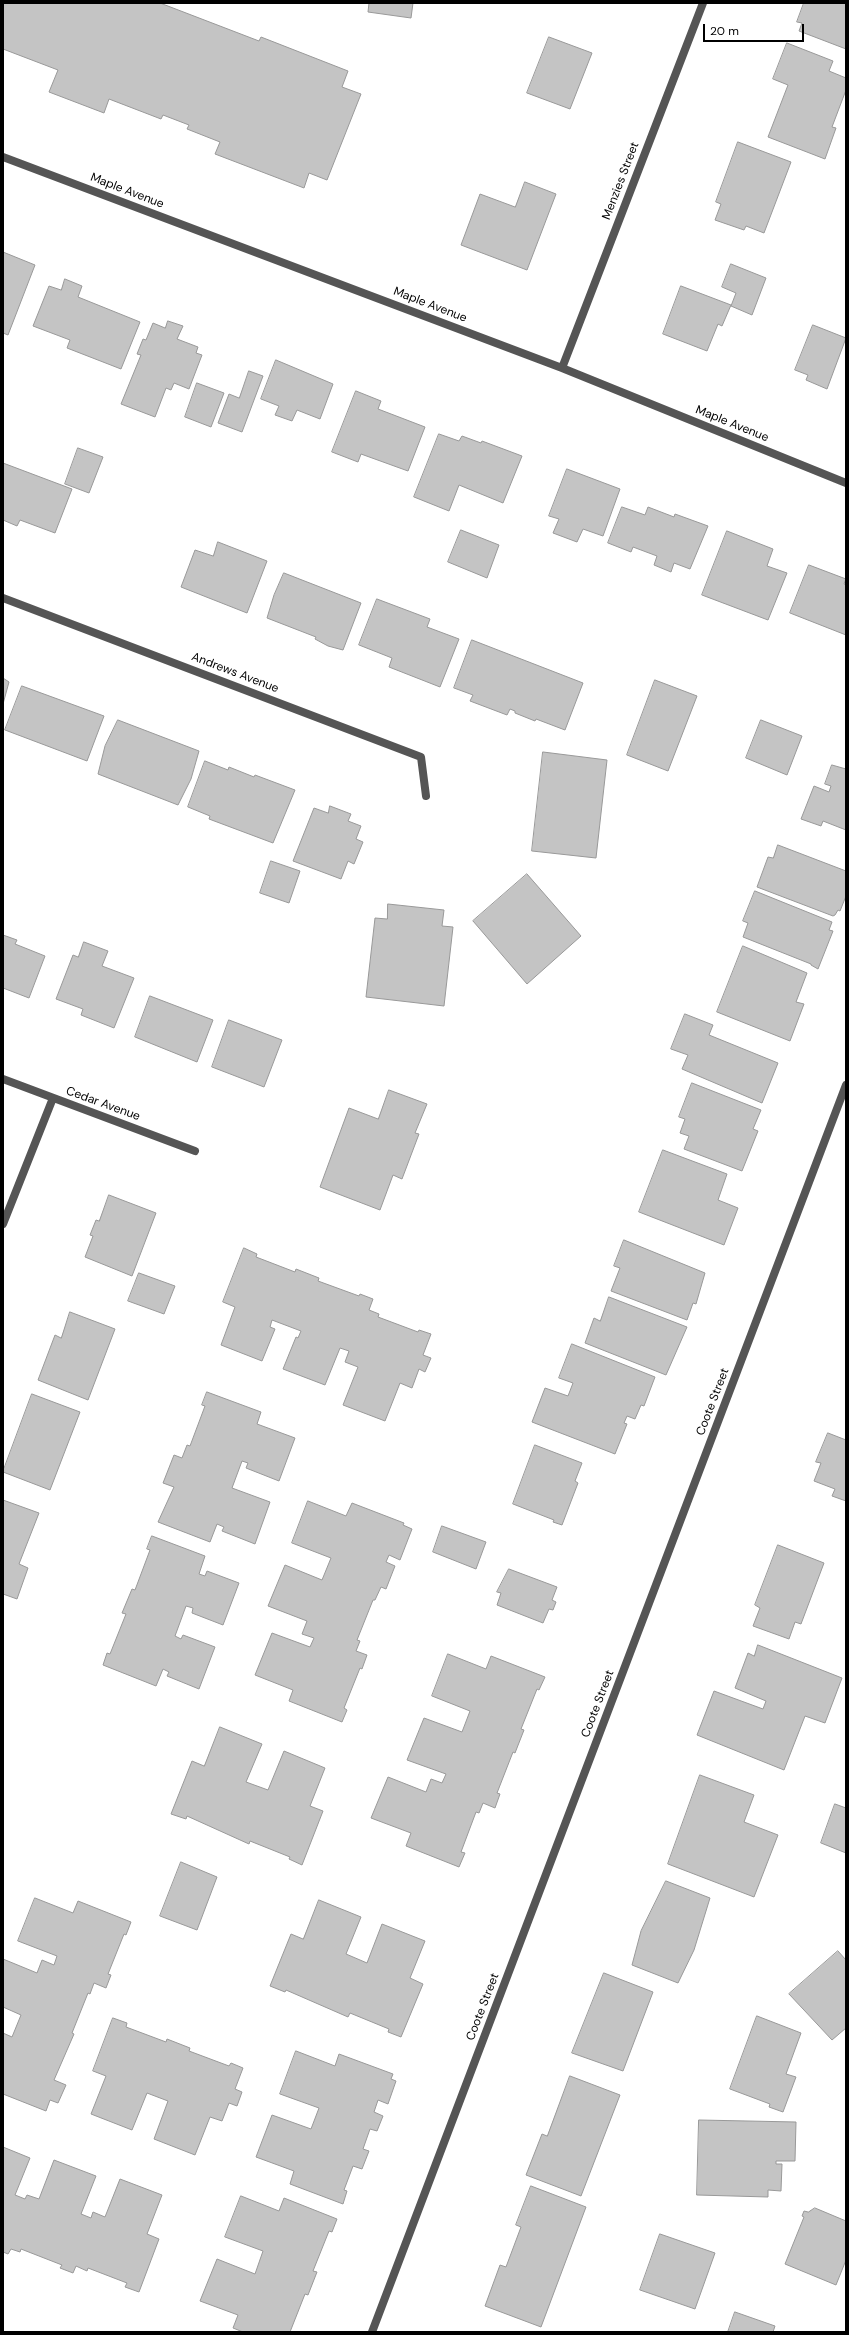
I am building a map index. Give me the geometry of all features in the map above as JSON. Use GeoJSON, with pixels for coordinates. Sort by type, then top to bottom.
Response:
{"type":"FeatureCollection","features":[{"type":"Feature","properties":{"kind":"street","name":"Menzies Street"},"geometry":{"type":"LineString","coordinates":[[562,368],[703,3]]}},
{"type":"Feature","properties":{"kind":"street","name":"Maple Avenue"},"geometry":{"type":"LineString","coordinates":[[3,157],[562,368],[846,483]]}},
{"type":"Feature","properties":{"kind":"street","name":"Andrews Avenue"},"geometry":{"type":"LineString","coordinates":[[3,598],[421,757],[426,796]]}},
{"type":"Feature","properties":{"kind":"street","name":"Cedar Avenue"},"geometry":{"type":"LineString","coordinates":[[3,1079],[195,1151]]}},
{"type":"Feature","properties":{"kind":"street","name":"Coote Street"},"geometry":{"type":"LineString","coordinates":[[372,2332],[846,1085]]}},
{"type":"Feature","properties":{"kind":"street"},"geometry":{"type":"LineString","coordinates":[[3,1224],[52,1098]]}},
{"type":"Feature","properties":{"kind":"building"},"geometry":{"type":"Polygon","coordinates":[[[3,3],[160,3],[259,41],[261,37],[348,71],[342,87],[361,94],[327,180],[309,173],[304,188],[215,154],[220,142],[187,129],[189,125],[163,115],[161,119],[109,99],[104,113],[49,92],[58,70],[3,49],[3,3]]]}},
{"type":"Feature","properties":{"kind":"building"},"geometry":{"type":"Polygon","coordinates":[[[369,3],[413,3],[411,18],[368,12],[369,3]]]}},
{"type":"Feature","properties":{"kind":"building"},"geometry":{"type":"Polygon","coordinates":[[[804,3],[846,3],[846,49],[799,31],[802,23],[797,22],[804,3]]]}},
{"type":"Feature","properties":{"kind":"building"},"geometry":{"type":"Polygon","coordinates":[[[549,37],[592,53],[570,109],[527,93],[549,37]]]}},
{"type":"Feature","properties":{"kind":"building"},"geometry":{"type":"Polygon","coordinates":[[[787,43],[833,61],[829,71],[846,78],[846,90],[832,127],[836,128],[825,159],[768,137],[788,85],[773,79],[787,43]]]}},
{"type":"Feature","properties":{"kind":"building"},"geometry":{"type":"Polygon","coordinates":[[[738,142],[791,162],[764,233],[746,226],[744,230],[715,220],[721,204],[716,202],[738,142]]]}},
{"type":"Feature","properties":{"kind":"building"},"geometry":{"type":"Polygon","coordinates":[[[525,182],[556,194],[527,270],[461,245],[480,194],[515,207],[525,182]]]}},
{"type":"Feature","properties":{"kind":"building"},"geometry":{"type":"Polygon","coordinates":[[[3,252],[35,265],[8,335],[3,333],[3,252]]]}},
{"type":"Feature","properties":{"kind":"building"},"geometry":{"type":"Polygon","coordinates":[[[731,264],[766,278],[752,315],[731,306],[736,293],[722,287],[731,264]]]}},
{"type":"Feature","properties":{"kind":"building"},"geometry":{"type":"Polygon","coordinates":[[[65,279],[82,286],[78,297],[140,322],[121,369],[67,348],[70,340],[33,326],[49,286],[61,290],[65,279]]]}},
{"type":"Feature","properties":{"kind":"building"},"geometry":{"type":"Polygon","coordinates":[[[681,286],[731,305],[722,326],[718,324],[707,351],[663,334],[681,286]]]}},
{"type":"Feature","properties":{"kind":"building"},"geometry":{"type":"Polygon","coordinates":[[[168,321],[183,326],[177,339],[198,347],[196,353],[202,355],[189,389],[174,383],[171,390],[166,388],[155,417],[121,404],[141,355],[137,354],[143,339],[146,340],[153,323],[165,328],[168,321]]]}},
{"type":"Feature","properties":{"kind":"building"},"geometry":{"type":"Polygon","coordinates":[[[813,325],[846,338],[827,389],[806,380],[808,375],[795,370],[813,325]]]}},
{"type":"Feature","properties":{"kind":"building"},"geometry":{"type":"Polygon","coordinates":[[[276,360],[333,384],[320,419],[297,410],[292,421],[275,415],[279,406],[261,399],[276,360]]]}},
{"type":"Feature","properties":{"kind":"building"},"geometry":{"type":"Polygon","coordinates":[[[249,371],[263,376],[242,432],[218,423],[229,394],[239,398],[249,371]]]}},
{"type":"Feature","properties":{"kind":"building"},"geometry":{"type":"Polygon","coordinates":[[[197,383],[224,393],[211,427],[185,417],[197,383]]]}},
{"type":"Feature","properties":{"kind":"building"},"geometry":{"type":"Polygon","coordinates":[[[356,391],[381,401],[378,409],[425,427],[408,471],[361,454],[358,462],[332,452],[356,391]]]}},
{"type":"Feature","properties":{"kind":"building"},"geometry":{"type":"Polygon","coordinates":[[[439,434],[459,441],[462,436],[481,443],[482,441],[522,456],[503,503],[459,485],[449,511],[414,497],[439,434]]]}},
{"type":"Feature","properties":{"kind":"building"},"geometry":{"type":"Polygon","coordinates":[[[78,448],[103,457],[89,493],[65,484],[78,448]]]}},
{"type":"Feature","properties":{"kind":"building"},"geometry":{"type":"Polygon","coordinates":[[[3,463],[72,489],[55,533],[20,520],[17,526],[3,520],[3,463]]]}},
{"type":"Feature","properties":{"kind":"building"},"geometry":{"type":"Polygon","coordinates":[[[567,469],[620,489],[603,536],[583,529],[577,542],[553,533],[559,519],[549,516],[567,469]]]}},
{"type":"Feature","properties":{"kind":"building"},"geometry":{"type":"Polygon","coordinates":[[[622,507],[645,515],[648,507],[674,517],[675,514],[708,526],[690,569],[674,563],[671,572],[654,565],[657,556],[633,547],[631,552],[608,543],[622,507]]]}},
{"type":"Feature","properties":{"kind":"building"},"geometry":{"type":"Polygon","coordinates":[[[461,530],[499,545],[487,578],[448,562],[461,530]]]}},
{"type":"Feature","properties":{"kind":"building"},"geometry":{"type":"Polygon","coordinates":[[[727,531],[773,549],[767,566],[787,573],[768,620],[702,595],[727,531]]]}},
{"type":"Feature","properties":{"kind":"building"},"geometry":{"type":"Polygon","coordinates":[[[218,542],[267,561],[247,613],[181,587],[195,550],[213,556],[218,542]]]}},
{"type":"Feature","properties":{"kind":"building"},"geometry":{"type":"Polygon","coordinates":[[[809,565],[846,579],[844,584],[846,585],[846,635],[790,613],[809,565]]]}},
{"type":"Feature","properties":{"kind":"building"},"geometry":{"type":"Polygon","coordinates":[[[284,573],[361,603],[343,650],[328,646],[315,639],[316,637],[267,618],[274,595],[284,573]]]}},
{"type":"Feature","properties":{"kind":"building"},"geometry":{"type":"Polygon","coordinates":[[[377,599],[430,619],[427,627],[459,639],[440,687],[389,667],[392,658],[359,645],[377,599]]]}},
{"type":"Feature","properties":{"kind":"building"},"geometry":{"type":"Polygon","coordinates":[[[472,640],[583,683],[565,730],[536,719],[535,721],[515,713],[515,711],[510,709],[507,715],[470,701],[473,695],[454,688],[472,640]]]}},
{"type":"Feature","properties":{"kind":"building"},"geometry":{"type":"Polygon","coordinates":[[[3,678],[9,682],[3,704],[3,678]]]}},
{"type":"Feature","properties":{"kind":"building"},"geometry":{"type":"Polygon","coordinates":[[[655,680],[697,696],[668,771],[627,755],[655,680]]]}},
{"type":"Feature","properties":{"kind":"building"},"geometry":{"type":"Polygon","coordinates":[[[22,686],[104,716],[87,761],[5,730],[22,686]]]}},
{"type":"Feature","properties":{"kind":"building"},"geometry":{"type":"Polygon","coordinates":[[[118,720],[199,751],[191,779],[178,805],[98,774],[105,746],[118,720]]]}},
{"type":"Feature","properties":{"kind":"building"},"geometry":{"type":"Polygon","coordinates":[[[761,720],[802,736],[787,775],[746,758],[761,720]]]}},
{"type":"Feature","properties":{"kind":"building"},"geometry":{"type":"Polygon","coordinates":[[[543,752],[607,760],[596,858],[532,851],[543,752]]]}},
{"type":"Feature","properties":{"kind":"building"},"geometry":{"type":"Polygon","coordinates":[[[205,761],[228,770],[229,767],[254,777],[255,775],[295,790],[273,843],[209,819],[210,816],[188,807],[205,761]]]}},
{"type":"Feature","properties":{"kind":"building"},"geometry":{"type":"Polygon","coordinates":[[[832,765],[846,769],[846,830],[823,821],[821,826],[801,819],[814,786],[829,792],[831,786],[825,784],[832,765]]]}},
{"type":"Feature","properties":{"kind":"building"},"geometry":{"type":"Polygon","coordinates":[[[330,806],[351,814],[348,821],[361,826],[356,839],[363,842],[354,864],[348,861],[341,879],[293,861],[314,808],[328,813],[330,806]]]}},
{"type":"Feature","properties":{"kind":"building"},"geometry":{"type":"Polygon","coordinates":[[[778,845],[846,871],[846,896],[840,911],[838,910],[833,916],[757,887],[768,857],[773,858],[778,845]]]}},
{"type":"Feature","properties":{"kind":"building"},"geometry":{"type":"Polygon","coordinates":[[[271,861],[300,871],[289,903],[260,893],[271,861]]]}},
{"type":"Feature","properties":{"kind":"building"},"geometry":{"type":"Polygon","coordinates":[[[527,874],[581,936],[527,984],[473,921],[527,874]]]}},
{"type":"Feature","properties":{"kind":"building"},"geometry":{"type":"Polygon","coordinates":[[[755,891],[832,922],[829,930],[833,931],[818,969],[811,964],[743,937],[748,923],[743,921],[755,891]]]}},
{"type":"Feature","properties":{"kind":"building"},"geometry":{"type":"Polygon","coordinates":[[[388,904],[444,910],[442,926],[453,927],[444,1006],[366,997],[375,918],[387,919],[388,904]]]}},
{"type":"Feature","properties":{"kind":"building"},"geometry":{"type":"Polygon","coordinates":[[[3,935],[17,940],[15,944],[45,956],[29,998],[3,988],[3,935]]]}},
{"type":"Feature","properties":{"kind":"building"},"geometry":{"type":"Polygon","coordinates":[[[84,942],[108,951],[102,966],[134,978],[114,1028],[81,1015],[83,1009],[56,999],[73,955],[78,957],[84,942]]]}},
{"type":"Feature","properties":{"kind":"building"},"geometry":{"type":"Polygon","coordinates":[[[743,946],[807,973],[796,1002],[804,1004],[790,1041],[717,1012],[743,946]]]}},
{"type":"Feature","properties":{"kind":"building"},"geometry":{"type":"Polygon","coordinates":[[[150,996],[213,1020],[197,1062],[135,1037],[150,996]]]}},
{"type":"Feature","properties":{"kind":"building"},"geometry":{"type":"Polygon","coordinates":[[[685,1014],[713,1025],[709,1035],[778,1063],[762,1103],[682,1069],[688,1055],[671,1049],[685,1014]]]}},
{"type":"Feature","properties":{"kind":"building"},"geometry":{"type":"Polygon","coordinates":[[[229,1020],[282,1040],[264,1087],[212,1067],[229,1020]]]}},
{"type":"Feature","properties":{"kind":"building"},"geometry":{"type":"Polygon","coordinates":[[[692,1083],[761,1110],[753,1129],[758,1131],[742,1171],[684,1149],[689,1136],[680,1133],[685,1119],[679,1117],[692,1083]]]}},
{"type":"Feature","properties":{"kind":"building"},"geometry":{"type":"Polygon","coordinates":[[[389,1090],[427,1104],[415,1133],[419,1134],[402,1179],[393,1175],[380,1210],[320,1187],[349,1108],[378,1119],[389,1090]]]}},
{"type":"Feature","properties":{"kind":"building"},"geometry":{"type":"Polygon","coordinates":[[[663,1150],[727,1174],[718,1200],[738,1208],[724,1245],[639,1212],[663,1150]]]}},
{"type":"Feature","properties":{"kind":"building"},"geometry":{"type":"Polygon","coordinates":[[[109,1195],[156,1213],[132,1276],[85,1257],[93,1236],[90,1235],[96,1220],[99,1221],[109,1195]]]}},
{"type":"Feature","properties":{"kind":"building"},"geometry":{"type":"Polygon","coordinates":[[[624,1240],[705,1273],[696,1304],[693,1303],[687,1320],[611,1291],[620,1268],[614,1266],[624,1240]]]}},
{"type":"Feature","properties":{"kind":"building"},"geometry":{"type":"Polygon","coordinates":[[[244,1248],[257,1254],[256,1257],[295,1272],[296,1269],[319,1278],[318,1281],[359,1296],[360,1294],[373,1299],[369,1310],[379,1314],[378,1317],[418,1332],[419,1330],[431,1334],[423,1355],[431,1358],[425,1372],[419,1369],[412,1388],[400,1383],[385,1421],[343,1405],[358,1367],[345,1362],[349,1351],[340,1348],[325,1385],[283,1369],[296,1337],[298,1338],[301,1331],[272,1320],[270,1327],[275,1329],[262,1361],[221,1345],[235,1307],[223,1302],[244,1248]]]}},
{"type":"Feature","properties":{"kind":"building"},"geometry":{"type":"Polygon","coordinates":[[[139,1273],[175,1286],[164,1314],[128,1301],[139,1273]]]}},
{"type":"Feature","properties":{"kind":"building"},"geometry":{"type":"Polygon","coordinates":[[[609,1297],[687,1327],[666,1375],[585,1343],[594,1318],[600,1321],[609,1297]]]}},
{"type":"Feature","properties":{"kind":"building"},"geometry":{"type":"Polygon","coordinates":[[[70,1312],[115,1329],[88,1400],[38,1380],[55,1335],[61,1338],[70,1312]]]}},
{"type":"Feature","properties":{"kind":"building"},"geometry":{"type":"Polygon","coordinates":[[[572,1344],[655,1377],[644,1406],[641,1405],[635,1419],[627,1416],[624,1423],[627,1424],[615,1454],[532,1422],[545,1388],[568,1396],[573,1383],[559,1378],[572,1344]]]}},
{"type":"Feature","properties":{"kind":"building"},"geometry":{"type":"Polygon","coordinates":[[[207,1392],[261,1412],[257,1424],[295,1438],[279,1481],[246,1468],[248,1463],[242,1461],[232,1488],[270,1502],[255,1544],[222,1531],[224,1527],[217,1524],[210,1542],[158,1522],[174,1487],[163,1483],[174,1455],[182,1458],[187,1445],[190,1446],[205,1406],[202,1405],[207,1392]]]}},
{"type":"Feature","properties":{"kind":"building"},"geometry":{"type":"Polygon","coordinates":[[[32,1394],[80,1412],[50,1490],[3,1472],[32,1394]]]}},
{"type":"Feature","properties":{"kind":"building"},"geometry":{"type":"Polygon","coordinates":[[[828,1433],[846,1440],[846,1501],[832,1496],[835,1489],[814,1481],[821,1463],[816,1462],[828,1433]]]}},
{"type":"Feature","properties":{"kind":"building"},"geometry":{"type":"Polygon","coordinates":[[[535,1445],[582,1463],[575,1481],[578,1483],[562,1525],[553,1522],[554,1520],[513,1504],[535,1445]]]}},
{"type":"Feature","properties":{"kind":"building"},"geometry":{"type":"Polygon","coordinates":[[[3,1500],[39,1513],[19,1564],[28,1568],[17,1599],[3,1594],[3,1500]]]}},
{"type":"Feature","properties":{"kind":"building"},"geometry":{"type":"Polygon","coordinates":[[[308,1501],[346,1516],[352,1503],[404,1523],[403,1525],[412,1529],[400,1560],[389,1555],[386,1562],[395,1566],[386,1589],[381,1587],[375,1600],[373,1600],[357,1640],[360,1641],[356,1651],[367,1655],[362,1669],[360,1668],[344,1708],[347,1710],[342,1722],[289,1701],[293,1690],[255,1675],[272,1633],[310,1647],[314,1638],[302,1634],[307,1621],[268,1606],[285,1565],[322,1580],[331,1558],[292,1543],[308,1501]]]}},
{"type":"Feature","properties":{"kind":"building"},"geometry":{"type":"Polygon","coordinates":[[[442,1526],[486,1542],[476,1569],[433,1552],[442,1526]]]}},
{"type":"Feature","properties":{"kind":"building"},"geometry":{"type":"Polygon","coordinates":[[[152,1536],[205,1556],[199,1574],[205,1576],[207,1571],[239,1583],[223,1625],[192,1613],[193,1608],[186,1606],[175,1636],[181,1639],[183,1635],[215,1647],[199,1689],[167,1676],[169,1672],[163,1669],[156,1686],[103,1665],[107,1653],[110,1654],[126,1614],[122,1613],[132,1589],[135,1590],[150,1550],[147,1549],[152,1536]]]}},
{"type":"Feature","properties":{"kind":"building"},"geometry":{"type":"Polygon","coordinates":[[[778,1545],[824,1563],[801,1624],[795,1622],[789,1639],[753,1626],[760,1608],[755,1605],[778,1545]]]}},
{"type":"Feature","properties":{"kind":"building"},"geometry":{"type":"Polygon","coordinates":[[[509,1569],[557,1587],[552,1600],[556,1602],[553,1610],[549,1609],[543,1623],[497,1605],[501,1593],[497,1592],[509,1569]]]}},
{"type":"Feature","properties":{"kind":"building"},"geometry":{"type":"Polygon","coordinates":[[[758,1645],[842,1678],[825,1723],[805,1716],[784,1770],[697,1735],[714,1691],[763,1709],[766,1701],[735,1688],[748,1653],[754,1656],[758,1645]]]}},
{"type":"Feature","properties":{"kind":"building"},"geometry":{"type":"Polygon","coordinates":[[[448,1654],[486,1669],[491,1656],[545,1677],[539,1690],[537,1689],[521,1729],[524,1730],[515,1753],[513,1752],[497,1793],[500,1794],[495,1808],[483,1803],[479,1813],[476,1812],[461,1852],[465,1853],[459,1867],[406,1846],[411,1833],[371,1818],[388,1777],[426,1792],[431,1779],[442,1783],[446,1774],[407,1760],[424,1718],[462,1732],[470,1711],[432,1696],[448,1654]]]}},
{"type":"Feature","properties":{"kind":"building"},"geometry":{"type":"Polygon","coordinates":[[[220,1727],[262,1744],[246,1782],[268,1790],[284,1751],[325,1768],[310,1806],[323,1811],[302,1865],[289,1859],[290,1857],[250,1841],[249,1844],[187,1816],[186,1819],[171,1814],[192,1761],[204,1766],[220,1727]]]}},
{"type":"Feature","properties":{"kind":"building"},"geometry":{"type":"Polygon","coordinates":[[[700,1775],[754,1795],[744,1822],[778,1835],[754,1897],[668,1864],[700,1775]]]}},
{"type":"Feature","properties":{"kind":"building"},"geometry":{"type":"Polygon","coordinates":[[[835,1804],[846,1808],[846,1853],[821,1843],[835,1804]]]}},
{"type":"Feature","properties":{"kind":"building"},"geometry":{"type":"Polygon","coordinates":[[[181,1862],[217,1877],[197,1930],[160,1916],[181,1862]]]}},
{"type":"Feature","properties":{"kind":"building"},"geometry":{"type":"Polygon","coordinates":[[[666,1881],[710,1898],[694,1950],[678,1983],[632,1965],[641,1931],[666,1881]]]}},
{"type":"Feature","properties":{"kind":"building"},"geometry":{"type":"Polygon","coordinates":[[[35,1898],[73,1913],[78,1901],[131,1922],[126,1935],[124,1934],[108,1974],[111,1975],[106,1988],[94,1983],[90,1994],[88,1993],[72,2033],[74,2034],[54,2080],[66,2085],[58,2103],[50,2100],[46,2111],[3,2094],[3,2033],[12,2037],[21,2015],[3,2007],[3,1959],[37,1973],[42,1960],[54,1965],[57,1956],[18,1941],[35,1898]]]}},
{"type":"Feature","properties":{"kind":"building"},"geometry":{"type":"Polygon","coordinates":[[[319,1900],[361,1917],[346,1954],[367,1963],[382,1924],[425,1941],[410,1978],[423,1984],[401,2037],[388,2032],[389,2029],[350,2013],[348,2017],[286,1990],[285,1992],[270,1986],[291,1934],[303,1939],[319,1900]]]}},
{"type":"Feature","properties":{"kind":"building"},"geometry":{"type":"Polygon","coordinates":[[[838,1951],[846,1960],[846,2028],[832,2040],[789,1994],[838,1951]]]}},
{"type":"Feature","properties":{"kind":"building"},"geometry":{"type":"Polygon","coordinates":[[[604,1973],[653,1992],[623,2071],[572,2053],[604,1973]]]}},
{"type":"Feature","properties":{"kind":"building"},"geometry":{"type":"Polygon","coordinates":[[[757,2016],[801,2033],[786,2074],[796,2077],[783,2112],[769,2107],[770,2104],[730,2089],[757,2016]]]}},
{"type":"Feature","properties":{"kind":"building"},"geometry":{"type":"Polygon","coordinates":[[[113,2018],[127,2023],[126,2027],[166,2042],[167,2039],[190,2048],[189,2051],[229,2066],[231,2063],[243,2068],[235,2089],[242,2092],[237,2106],[229,2103],[222,2121],[210,2117],[195,2155],[154,2139],[168,2101],[147,2093],[132,2130],[91,2114],[106,2076],[93,2071],[113,2018]]]}},
{"type":"Feature","properties":{"kind":"building"},"geometry":{"type":"Polygon","coordinates":[[[296,2051],[335,2066],[339,2054],[393,2074],[391,2079],[396,2081],[388,2104],[378,2100],[374,2112],[383,2116],[377,2131],[370,2129],[363,2149],[369,2151],[362,2169],[353,2166],[344,2190],[347,2191],[343,2204],[290,2184],[294,2171],[256,2157],[272,2115],[311,2129],[319,2108],[280,2094],[296,2051]]]}},
{"type":"Feature","properties":{"kind":"building"},"geometry":{"type":"Polygon","coordinates":[[[570,2076],[620,2095],[581,2196],[526,2175],[542,2134],[547,2136],[570,2076]]]}},
{"type":"Feature","properties":{"kind":"building"},"geometry":{"type":"Polygon","coordinates":[[[699,2120],[796,2122],[795,2161],[776,2161],[776,2164],[782,2164],[781,2191],[768,2190],[768,2197],[697,2195],[699,2120]]]}},
{"type":"Feature","properties":{"kind":"building"},"geometry":{"type":"Polygon","coordinates":[[[3,2147],[30,2158],[15,2195],[25,2199],[27,2195],[39,2199],[54,2160],[96,2176],[81,2214],[91,2218],[93,2212],[105,2217],[120,2179],[162,2195],[147,2234],[159,2239],[139,2292],[125,2287],[127,2283],[88,2268],[87,2271],[76,2266],[73,2273],[60,2268],[62,2265],[21,2249],[20,2252],[11,2249],[8,2254],[3,2252],[3,2147]]]}},
{"type":"Feature","properties":{"kind":"building"},"geometry":{"type":"Polygon","coordinates":[[[531,2186],[586,2207],[541,2327],[485,2306],[500,2265],[506,2267],[521,2227],[516,2225],[531,2186]]]}},
{"type":"Feature","properties":{"kind":"building"},"geometry":{"type":"Polygon","coordinates":[[[241,2196],[279,2211],[284,2198],[337,2219],[332,2232],[329,2231],[313,2271],[317,2272],[308,2295],[305,2294],[290,2332],[243,2332],[233,2328],[238,2315],[200,2301],[217,2259],[255,2274],[263,2251],[225,2237],[241,2196]]]}},
{"type":"Feature","properties":{"kind":"building"},"geometry":{"type":"Polygon","coordinates":[[[815,2208],[846,2221],[846,2260],[836,2285],[785,2264],[804,2217],[802,2216],[804,2211],[808,2212],[815,2208]]]}},
{"type":"Feature","properties":{"kind":"building"},"geometry":{"type":"Polygon","coordinates":[[[660,2234],[715,2253],[695,2309],[640,2290],[660,2234]]]}},
{"type":"Feature","properties":{"kind":"building"},"geometry":{"type":"Polygon","coordinates":[[[735,2312],[775,2326],[773,2332],[728,2332],[735,2312]]]}}]}
